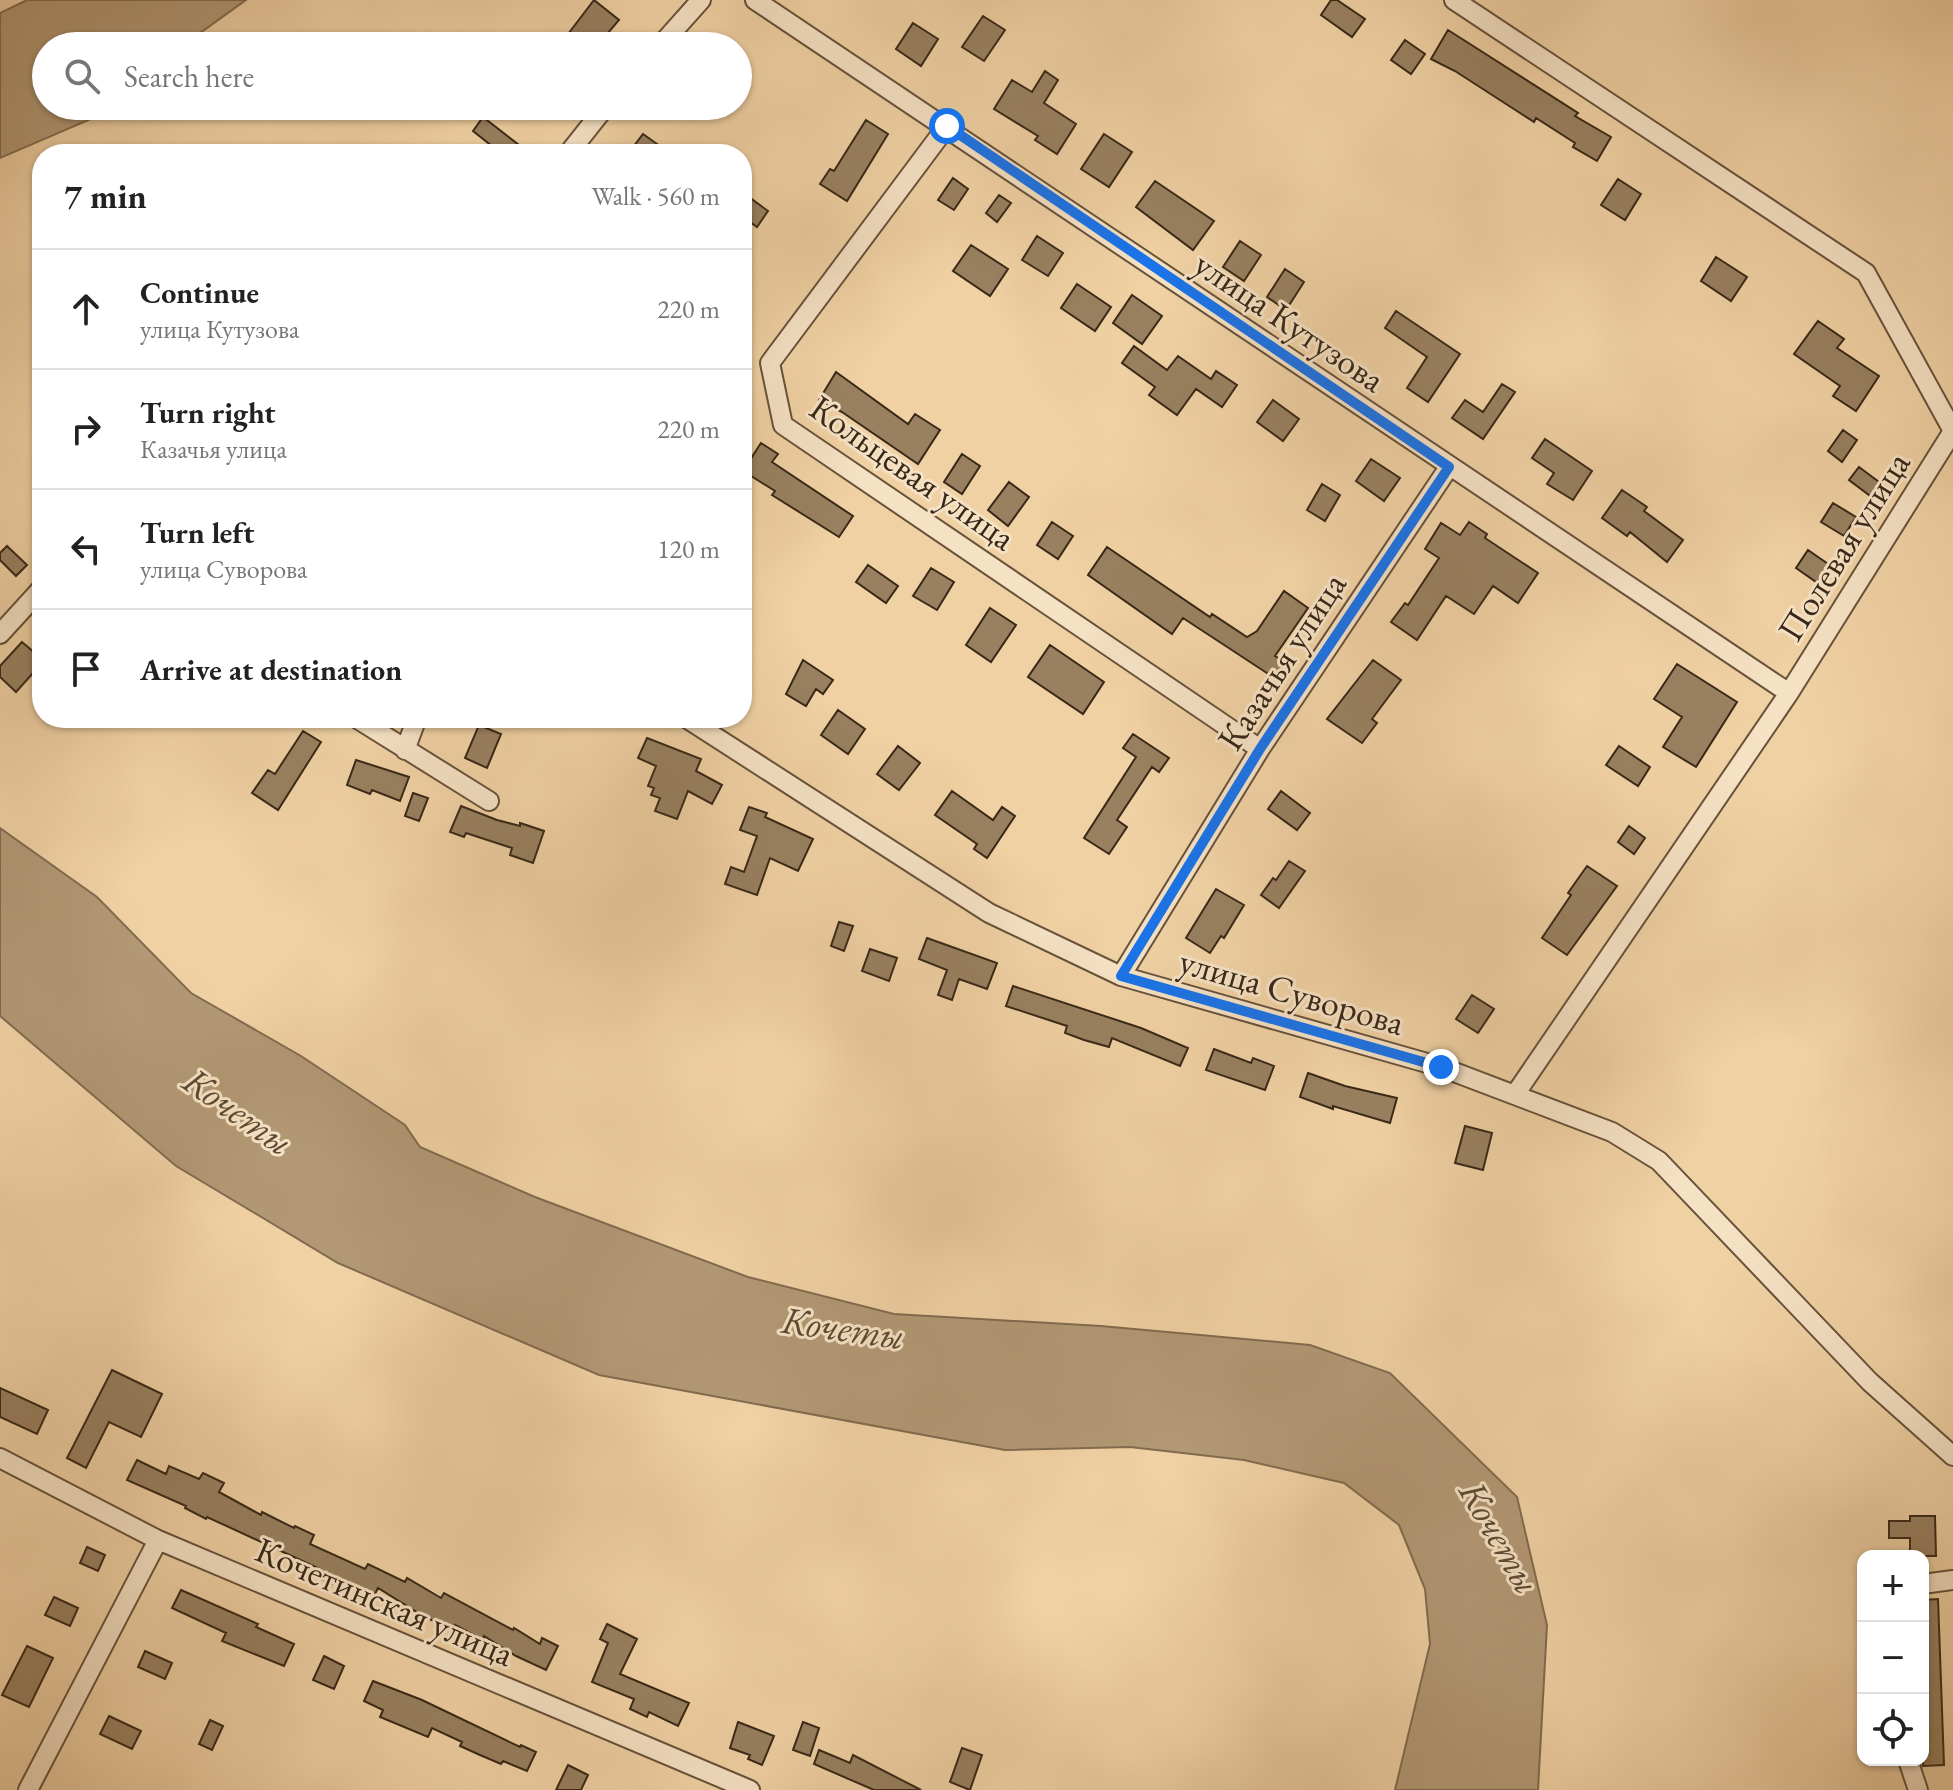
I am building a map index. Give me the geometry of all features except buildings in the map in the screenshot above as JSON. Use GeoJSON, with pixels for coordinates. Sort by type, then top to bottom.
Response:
{"type":"FeatureCollection","features":[{"type":"Feature","properties":{"kind":"street"},"geometry":{"type":"LineString","coordinates":[[672,32],[701,0]]}},
{"type":"Feature","properties":{"kind":"street","name":"улица Кутузова"},"geometry":{"type":"LineString","coordinates":[[755,0],[1789,693]]}},
{"type":"Feature","properties":{"kind":"street","name":"Полевая улица"},"geometry":{"type":"LineString","coordinates":[[1454,0],[1866,273],[1953,431],[1789,693],[1516,1093]]}},
{"type":"Feature","properties":{"kind":"street"},"geometry":{"type":"LineString","coordinates":[[576,144],[595,120]]}},
{"type":"Feature","properties":{"kind":"street","name":"Кольцевая улица"},"geometry":{"type":"LineString","coordinates":[[947,126],[770,363],[783,425],[1260,749]]}},
{"type":"Feature","properties":{"kind":"street","name":"Казачья улица"},"geometry":{"type":"LineString","coordinates":[[1121,976],[1260,749],[1449,467]]}},
{"type":"Feature","properties":{"kind":"street"},"geometry":{"type":"LineString","coordinates":[[0,634],[32,599]]}},
{"type":"Feature","properties":{"kind":"street"},"geometry":{"type":"LineString","coordinates":[[371,728],[489,801]]}},
{"type":"Feature","properties":{"kind":"street"},"geometry":{"type":"LineString","coordinates":[[405,750],[413,728]]}},
{"type":"Feature","properties":{"kind":"street","name":"улица Суворова"},"geometry":{"type":"LineString","coordinates":[[702,728],[989,913],[1121,976],[1441,1067],[1612,1132],[1659,1161],[1870,1382],[1953,1456]]}},
{"type":"Feature","properties":{"kind":"street","name":"Кочетинская улица"},"geometry":{"type":"LineString","coordinates":[[0,1458],[158,1540],[750,1790]]}},
{"type":"Feature","properties":{"kind":"street"},"geometry":{"type":"LineString","coordinates":[[28,1790],[158,1540]]}},
{"type":"Feature","properties":{"kind":"street"},"geometry":{"type":"LineString","coordinates":[[1929,1583],[1953,1580]]}},
{"type":"Feature","properties":{"kind":"street"},"geometry":{"type":"LineString","coordinates":[[1910,1766],[1918,1790]]}},
{"type":"Feature","properties":{"kind":"water"},"geometry":{"type":"Polygon","coordinates":[[[27,0],[246,0],[201,32],[32,32],[32,120],[89,120],[0,158],[0,13],[27,0]]]}},
{"type":"Feature","properties":{"kind":"water","name":"Кочеты"},"geometry":{"type":"Polygon","coordinates":[[[0,828],[97,897],[191,993],[301,1056],[405,1125],[420,1147],[535,1197],[748,1277],[894,1314],[1101,1326],[1310,1345],[1390,1373],[1517,1497],[1547,1625],[1538,1790],[1395,1790],[1430,1644],[1425,1589],[1399,1525],[1344,1483],[1244,1460],[1130,1447],[1005,1450],[599,1375],[338,1263],[176,1166],[0,1016],[0,828]]]}},
{"type":"Feature","properties":{"kind":"route"},"geometry":{"type":"LineString","coordinates":[[947,126],[1449,467],[1260,749],[1121,976],[1441,1067]]}}]}
